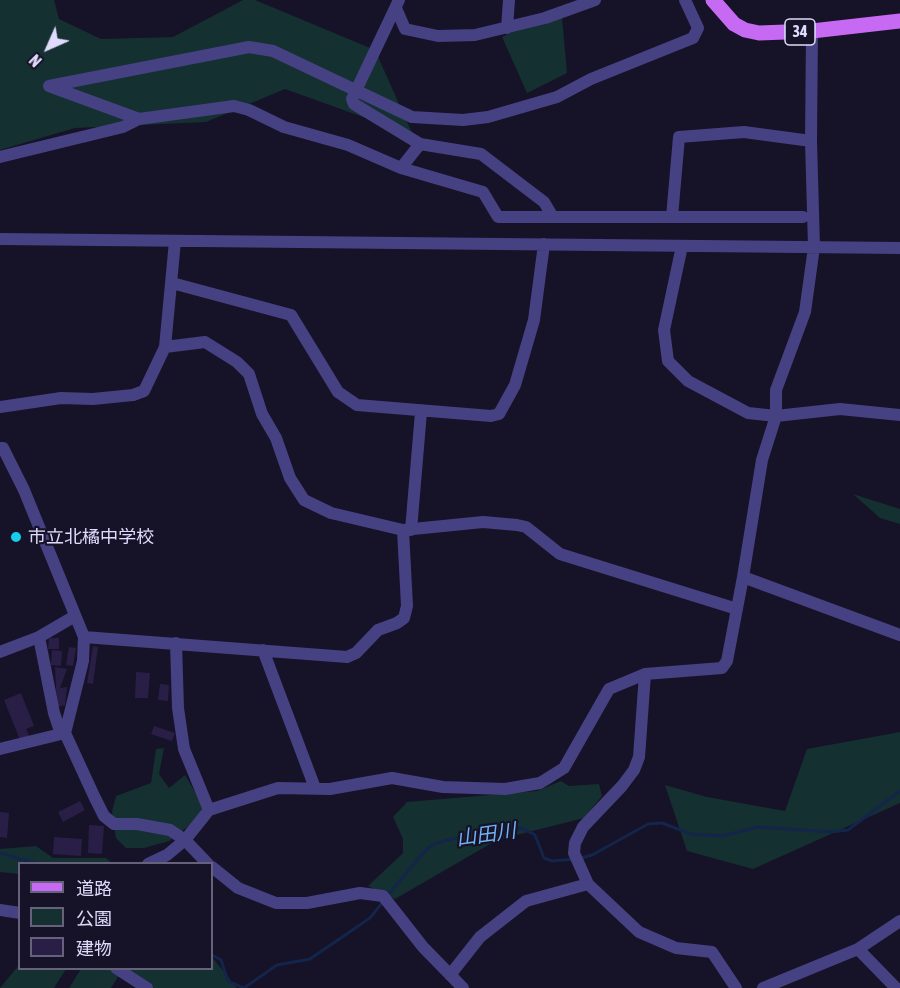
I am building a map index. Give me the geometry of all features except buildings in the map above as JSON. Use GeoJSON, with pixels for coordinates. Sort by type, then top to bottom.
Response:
{"type":"FeatureCollection","features":[{"type":"Feature","properties":{"kind":"main road","name":"34"},"geometry":{"type":"LineString","coordinates":[[713,0],[724,15],[745,30],[775,34],[900,21]]}},
{"type":"Feature","properties":{"kind":"street"},"geometry":{"type":"LineString","coordinates":[[507,28],[508,0]]}},
{"type":"Feature","properties":{"kind":"street"},"geometry":{"type":"LineString","coordinates":[[397,4],[405,29],[427,34],[475,35],[507,28],[595,0]]}},
{"type":"Feature","properties":{"kind":"street"},"geometry":{"type":"LineString","coordinates":[[140,119],[49,86],[249,47],[273,51],[412,117],[463,120],[516,111],[557,97],[591,79],[693,38],[698,28],[686,0]]}},
{"type":"Feature","properties":{"kind":"street"},"geometry":{"type":"LineString","coordinates":[[397,4],[354,91],[352,99],[354,104],[420,144],[482,154],[544,202],[553,217]]}},
{"type":"Feature","properties":{"kind":"street"},"geometry":{"type":"LineString","coordinates":[[152,862],[167,855],[185,840],[209,810],[278,788],[330,789],[392,778],[443,787],[506,789],[540,783],[564,768],[609,689],[645,674],[722,668],[727,661],[737,609],[757,483],[776,416],[779,381],[805,312],[814,247],[811,141],[812,31]]}},
{"type":"Feature","properties":{"kind":"street"},"geometry":{"type":"LineString","coordinates":[[0,157],[123,127],[140,119],[234,106],[249,110],[284,127],[348,145],[401,168],[483,192],[498,217],[803,217]]}},
{"type":"Feature","properties":{"kind":"street"},"geometry":{"type":"LineString","coordinates":[[672,217],[679,137],[744,132],[811,141]]}},
{"type":"Feature","properties":{"kind":"street"},"geometry":{"type":"LineString","coordinates":[[401,168],[420,144]]}},
{"type":"Feature","properties":{"kind":"street"},"geometry":{"type":"LineString","coordinates":[[0,239],[900,248]]}},
{"type":"Feature","properties":{"kind":"street"},"geometry":{"type":"LineString","coordinates":[[0,406],[61,398],[93,399],[133,395],[144,391],[165,347],[175,241]]}},
{"type":"Feature","properties":{"kind":"street"},"geometry":{"type":"LineString","coordinates":[[172,283],[291,315],[338,392],[345,399],[357,405],[491,416],[499,414],[515,385],[534,320],[544,244]]}},
{"type":"Feature","properties":{"kind":"street"},"geometry":{"type":"LineString","coordinates":[[682,246],[664,330],[668,360],[688,381],[748,413],[776,416],[840,409],[900,415]]}},
{"type":"Feature","properties":{"kind":"street"},"geometry":{"type":"LineString","coordinates":[[165,347],[205,342],[237,363],[249,374],[262,414],[276,438],[290,478],[304,500],[331,513],[407,530],[483,522],[510,523],[526,527],[560,555],[737,609]]}},
{"type":"Feature","properties":{"kind":"street"},"geometry":{"type":"LineString","coordinates":[[84,637],[347,657],[365,646],[370,636],[378,630],[404,618],[407,606],[407,530],[422,412]]}},
{"type":"Feature","properties":{"kind":"street"},"geometry":{"type":"LineString","coordinates":[[0,448],[3,448],[24,490],[84,637],[83,661],[63,734]]}},
{"type":"Feature","properties":{"kind":"street"},"geometry":{"type":"LineString","coordinates":[[743,577],[900,635]]}},
{"type":"Feature","properties":{"kind":"street"},"geometry":{"type":"LineString","coordinates":[[0,652],[39,637],[75,616]]}},
{"type":"Feature","properties":{"kind":"street"},"geometry":{"type":"LineString","coordinates":[[39,637],[54,713],[104,816],[114,824],[137,824],[170,830],[185,840],[206,862]]}},
{"type":"Feature","properties":{"kind":"street"},"geometry":{"type":"LineString","coordinates":[[176,643],[178,708],[184,749],[209,810]]}},
{"type":"Feature","properties":{"kind":"street"},"geometry":{"type":"LineString","coordinates":[[263,650],[315,788]]}},
{"type":"Feature","properties":{"kind":"street"},"geometry":{"type":"LineString","coordinates":[[645,674],[639,757],[634,770],[583,827],[575,843],[574,853],[588,884],[639,932],[676,948],[712,952],[736,988]]}},
{"type":"Feature","properties":{"kind":"street"},"geometry":{"type":"LineString","coordinates":[[0,749],[63,734]]}},
{"type":"Feature","properties":{"kind":"street"},"geometry":{"type":"LineString","coordinates":[[213,868],[238,888],[276,903],[307,903],[360,893],[383,896],[423,947],[463,988]]}},
{"type":"Feature","properties":{"kind":"street"},"geometry":{"type":"LineString","coordinates":[[450,975],[480,936],[526,901],[588,884]]}},
{"type":"Feature","properties":{"kind":"street"},"geometry":{"type":"LineString","coordinates":[[0,910],[18,913]]}},
{"type":"Feature","properties":{"kind":"street"},"geometry":{"type":"LineString","coordinates":[[763,988],[858,949],[900,921]]}},
{"type":"Feature","properties":{"kind":"street"},"geometry":{"type":"LineString","coordinates":[[858,949],[896,988]]}},
{"type":"Feature","properties":{"kind":"street"},"geometry":{"type":"LineString","coordinates":[[118,970],[147,988]]}},
{"type":"Feature","properties":{"kind":"green space"},"geometry":{"type":"Polygon","coordinates":[[[0,0],[54,0],[59,19],[101,39],[173,37],[243,0],[255,0],[375,50],[413,135],[285,89],[206,122],[75,128],[0,150],[0,0]]]}},
{"type":"Feature","properties":{"kind":"green space"},"geometry":{"type":"Polygon","coordinates":[[[561,6],[567,73],[527,93],[502,37],[561,6]]]}},
{"type":"Feature","properties":{"kind":"green space"},"geometry":{"type":"Polygon","coordinates":[[[853,494],[900,509],[900,524],[880,518],[853,494]]]}},
{"type":"Feature","properties":{"kind":"green space"},"geometry":{"type":"Polygon","coordinates":[[[900,732],[900,803],[753,869],[687,851],[665,785],[707,797],[785,811],[807,749],[900,732]]]}},
{"type":"Feature","properties":{"kind":"green space"},"geometry":{"type":"Polygon","coordinates":[[[164,748],[159,774],[169,788],[185,775],[204,807],[190,825],[169,841],[144,848],[126,848],[116,838],[112,812],[116,796],[151,783],[156,749],[164,748]]]}},
{"type":"Feature","properties":{"kind":"green space"},"geometry":{"type":"Polygon","coordinates":[[[561,781],[569,786],[599,784],[602,796],[584,818],[497,840],[395,899],[368,886],[403,853],[403,839],[393,817],[407,802],[537,791],[561,781]]]}},
{"type":"Feature","properties":{"kind":"green space"},"geometry":{"type":"Polygon","coordinates":[[[36,846],[53,858],[106,858],[111,862],[18,862],[18,874],[0,872],[0,849],[36,846]]]}},
{"type":"Feature","properties":{"kind":"green space"},"geometry":{"type":"Polygon","coordinates":[[[213,958],[237,988],[154,988],[126,970],[213,970],[213,958]]]}},
{"type":"Feature","properties":{"kind":"green space"},"geometry":{"type":"Polygon","coordinates":[[[18,966],[18,970],[65,970],[54,988],[0,988],[18,966]]]}},
{"type":"Feature","properties":{"kind":"green space"},"geometry":{"type":"Polygon","coordinates":[[[80,970],[122,970],[111,988],[69,988],[80,970]]]}},
{"type":"Feature","properties":{"kind":"waterway","name":"山田川"},"geometry":{"type":"LineString","coordinates":[[581,858],[592,855],[648,824],[662,823],[691,834],[722,836],[758,827],[831,832],[848,830],[900,791]]}},
{"type":"Feature","properties":{"kind":"waterway","name":"山田川"},"geometry":{"type":"LineString","coordinates":[[388,895],[424,852],[434,844],[470,834],[522,828],[535,835],[544,858],[552,861],[575,859]]}},
{"type":"Feature","properties":{"kind":"waterway","name":"山田川"},"geometry":{"type":"LineString","coordinates":[[0,853],[31,862]]}},
{"type":"Feature","properties":{"kind":"waterway","name":"山田川"},"geometry":{"type":"LineString","coordinates":[[213,956],[221,960],[228,981],[244,988],[277,965],[310,959],[370,918],[382,903]]}},
{"type":"Feature","properties":{"kind":"place","name":"市立北橘中学校"},"geometry":{"type":"Point","coordinates":[16,537]}}]}
